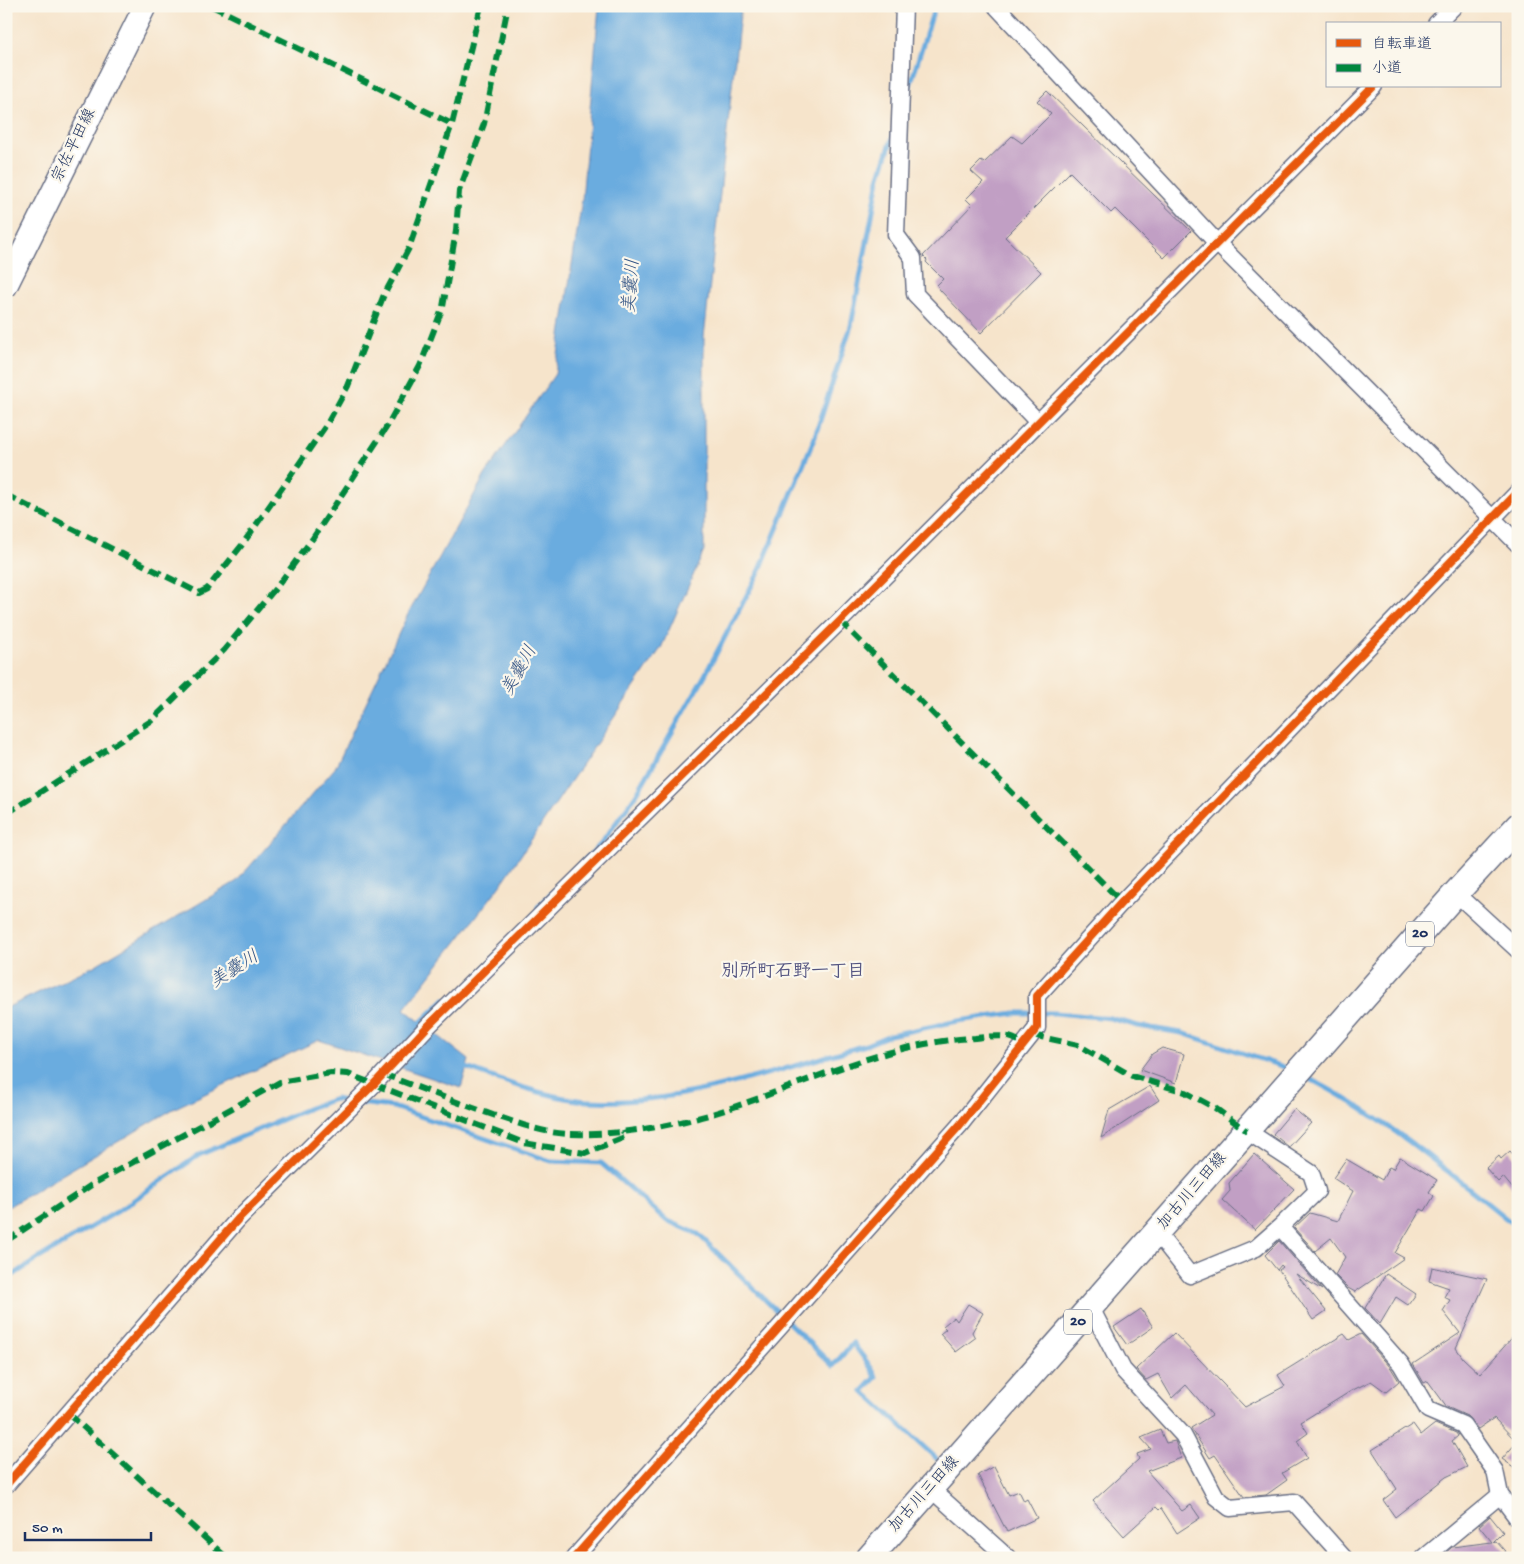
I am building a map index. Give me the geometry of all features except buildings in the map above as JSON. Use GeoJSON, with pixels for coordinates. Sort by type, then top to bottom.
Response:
{"type":"FeatureCollection","features":[{"type":"Feature","properties":{"kind":"main road","name":"宗佐平田線"},"geometry":{"type":"LineString","coordinates":[[6,286],[144,6]]}},
{"type":"Feature","properties":{"kind":"main road","name":"加古川三田線"},"geometry":{"type":"LineString","coordinates":[[869,1558],[1456,892],[1518,826]]}},
{"type":"Feature","properties":{"kind":"street"},"geometry":{"type":"LineString","coordinates":[[904,6],[896,235],[912,258],[915,294],[1038,422]]}},
{"type":"Feature","properties":{"kind":"street"},"geometry":{"type":"LineString","coordinates":[[996,6],[1218,244],[1518,544]]}},
{"type":"Feature","properties":{"kind":"street"},"geometry":{"type":"LineString","coordinates":[[1438,22],[1454,6]]}},
{"type":"Feature","properties":{"kind":"street"},"geometry":{"type":"LineString","coordinates":[[6,1485],[239,1218],[428,1026],[840,621],[1372,88]]}},
{"type":"Feature","properties":{"kind":"street"},"geometry":{"type":"LineString","coordinates":[[574,1558],[959,1126],[1037,1028],[1037,996],[1122,902],[1518,492]]}},
{"type":"Feature","properties":{"kind":"street"},"geometry":{"type":"LineString","coordinates":[[1456,892],[1518,950]]}},
{"type":"Feature","properties":{"kind":"street"},"geometry":{"type":"LineString","coordinates":[[1157,1233],[1190,1275],[1256,1248],[1318,1191],[1311,1172],[1247,1131]]}},
{"type":"Feature","properties":{"kind":"street"},"geometry":{"type":"LineString","coordinates":[[1280,1227],[1401,1364],[1428,1410],[1463,1425],[1495,1471],[1500,1495],[1518,1519]]}},
{"type":"Feature","properties":{"kind":"street"},"geometry":{"type":"LineString","coordinates":[[1091,1308],[1123,1370],[1184,1435],[1216,1498],[1230,1508],[1294,1502],[1344,1558]]}},
{"type":"Feature","properties":{"kind":"street"},"geometry":{"type":"LineString","coordinates":[[931,1489],[1008,1558]]}},
{"type":"Feature","properties":{"kind":"street"},"geometry":{"type":"LineString","coordinates":[[1424,1558],[1500,1495]]}},
{"type":"Feature","properties":{"kind":"water","name":"美嚢川"},"geometry":{"type":"Polygon","coordinates":[[[599,6],[741,6],[704,337],[704,551],[661,648],[500,886],[404,1009],[469,1060],[461,1088],[319,1040],[175,1108],[6,1208],[6,1008],[94,966],[237,881],[335,768],[407,616],[485,475],[555,374],[582,200],[599,6]]]}},
{"type":"Feature","properties":{"kind":"waterway"},"geometry":{"type":"LineString","coordinates":[[907,95],[935,6]]}},
{"type":"Feature","properties":{"kind":"waterway"},"geometry":{"type":"LineString","coordinates":[[538,907],[601,844],[636,795],[705,675],[760,570],[814,439],[851,326],[879,179],[893,136]]}},
{"type":"Feature","properties":{"kind":"waterway"},"geometry":{"type":"LineString","coordinates":[[417,1026],[445,999]]}},
{"type":"Feature","properties":{"kind":"waterway"},"geometry":{"type":"LineString","coordinates":[[462,1066],[540,1092],[572,1099],[622,1101],[658,1098],[693,1092],[763,1075],[866,1045],[890,1035],[958,1021],[1015,1013],[1055,1013],[1110,1018],[1138,1026],[1182,1033],[1290,1069]]}},
{"type":"Feature","properties":{"kind":"waterway"},"geometry":{"type":"LineString","coordinates":[[1304,1076],[1361,1108],[1415,1146],[1518,1228]]}},
{"type":"Feature","properties":{"kind":"waterway"},"geometry":{"type":"LineString","coordinates":[[6,1280],[118,1211],[199,1155],[309,1108],[335,1099],[351,1102]]}},
{"type":"Feature","properties":{"kind":"waterway"},"geometry":{"type":"LineString","coordinates":[[359,1103],[393,1107],[551,1161],[601,1163],[666,1220],[698,1234],[833,1366],[853,1343],[876,1377],[863,1391],[936,1458]]}},
{"type":"Feature","properties":{"kind":"marked path"},"geometry":{"type":"LineString","coordinates":[[212,6],[452,124]]}},
{"type":"Feature","properties":{"kind":"marked path"},"geometry":{"type":"LineString","coordinates":[[6,495],[199,593],[207,589],[242,545],[327,424],[348,386],[383,297],[409,248],[452,124],[481,6]]}},
{"type":"Feature","properties":{"kind":"marked path"},"geometry":{"type":"LineString","coordinates":[[6,814],[151,721],[224,650],[279,584],[313,538],[386,428],[420,366],[443,307],[456,231],[459,191],[484,124],[508,6]]}},
{"type":"Feature","properties":{"kind":"marked path"},"geometry":{"type":"LineString","coordinates":[[840,621],[1122,902]]}},
{"type":"Feature","properties":{"kind":"marked path"},"geometry":{"type":"LineString","coordinates":[[1032,1035],[1078,1045],[1132,1076],[1185,1092],[1215,1108],[1247,1131]]}},
{"type":"Feature","properties":{"kind":"marked path"},"geometry":{"type":"LineString","coordinates":[[383,1074],[530,1127],[549,1132],[588,1134],[668,1125],[707,1115],[848,1065],[910,1047],[942,1041],[996,1036],[1005,1036],[1026,1045]]}},
{"type":"Feature","properties":{"kind":"marked path"},"geometry":{"type":"LineString","coordinates":[[6,1241],[93,1184],[280,1082],[331,1073],[348,1074],[524,1143],[585,1153],[625,1137],[623,1131]]}},
{"type":"Feature","properties":{"kind":"marked path"},"geometry":{"type":"LineString","coordinates":[[69,1414],[227,1558]]}},
{"type":"Feature","properties":{"kind":"cycle path"},"geometry":{"type":"LineString","coordinates":[[6,1485],[239,1218],[374,1084],[428,1026],[840,621],[1372,88]]}},
{"type":"Feature","properties":{"kind":"cycle path"},"geometry":{"type":"LineString","coordinates":[[574,1558],[959,1126],[1037,1028],[1037,996],[1122,902],[1518,492]]}},
{"type":"Feature","properties":{"kind":"district","name":"別所町石野一丁目"},"geometry":{"type":"Point","coordinates":[793,972]}}]}
